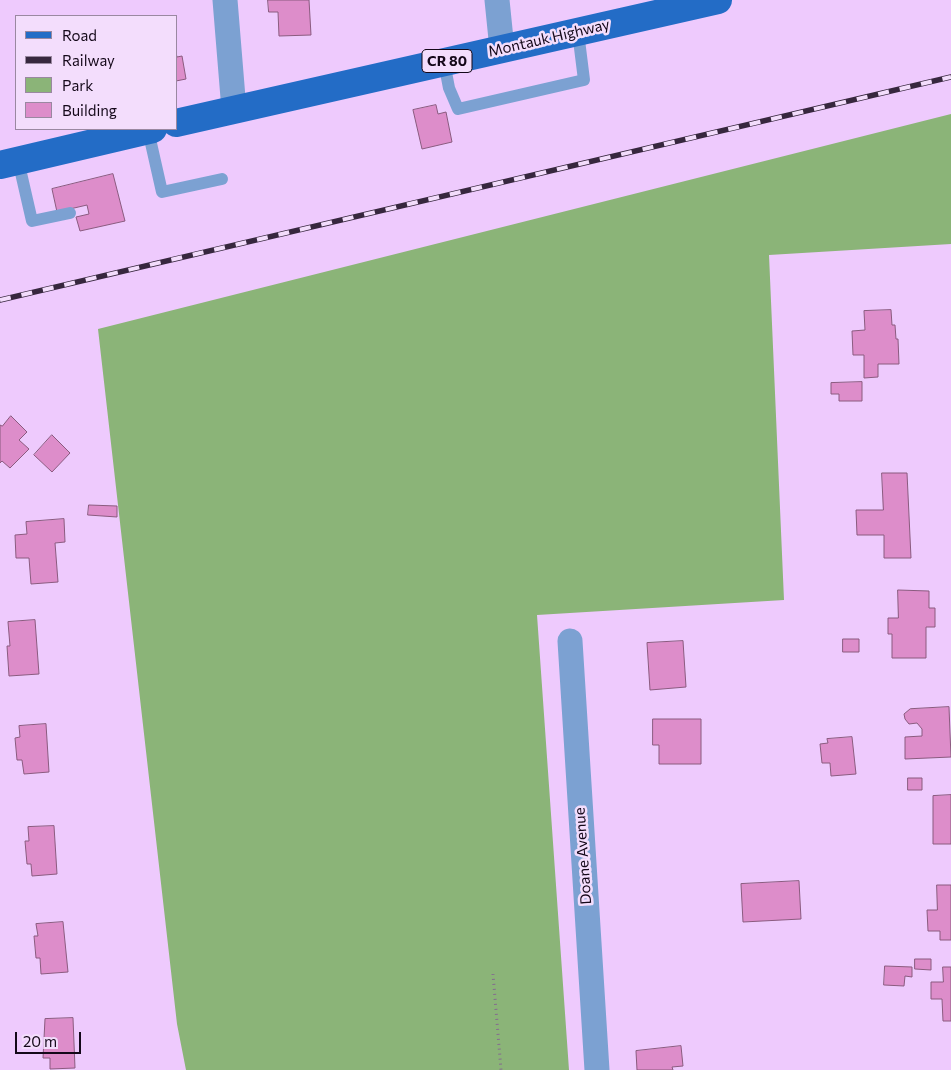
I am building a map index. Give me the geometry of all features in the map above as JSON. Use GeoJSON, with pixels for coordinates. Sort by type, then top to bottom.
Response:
{"type":"FeatureCollection","features":[{"type":"Feature","properties":{"kind":"main road","name":"Montauk Highway"},"geometry":{"type":"LineString","coordinates":[[178,123],[718,0]]}},
{"type":"Feature","properties":{"kind":"main road"},"geometry":{"type":"LineString","coordinates":[[9,162],[147,130]]}},
{"type":"Feature","properties":{"kind":"street"},"geometry":{"type":"LineString","coordinates":[[225,0],[234,110]]}},
{"type":"Feature","properties":{"kind":"street"},"geometry":{"type":"LineString","coordinates":[[497,0],[502,49]]}},
{"type":"Feature","properties":{"kind":"street","name":"Doane Avenue"},"geometry":{"type":"LineString","coordinates":[[570,641],[597,1070]]}},
{"type":"Feature","properties":{"kind":"lane"},"geometry":{"type":"LineString","coordinates":[[444,62],[449,88],[458,109],[584,80],[578,32]]}},
{"type":"Feature","properties":{"kind":"lane"},"geometry":{"type":"LineString","coordinates":[[151,130],[162,192],[222,180]]}},
{"type":"Feature","properties":{"kind":"lane"},"geometry":{"type":"LineString","coordinates":[[9,162],[32,221],[70,213]]}},
{"type":"Feature","properties":{"kind":"path"},"geometry":{"type":"LineString","coordinates":[[493,974],[501,1070]]}},
{"type":"Feature","properties":{"kind":"green space"},"geometry":{"type":"Polygon","coordinates":[[[951,114],[951,244],[769,255],[784,600],[537,615],[569,1070],[186,1070],[177,1024],[98,329],[951,114]]]}},
{"type":"Feature","properties":{"kind":"building"},"geometry":{"type":"Polygon","coordinates":[[[268,0],[309,0],[311,35],[279,36],[278,12],[269,12],[268,0]]]}},
{"type":"Feature","properties":{"kind":"building"},"geometry":{"type":"Polygon","coordinates":[[[182,56],[186,79],[178,81],[178,57],[182,56]]]}},
{"type":"Feature","properties":{"kind":"building"},"geometry":{"type":"Polygon","coordinates":[[[436,105],[438,114],[446,112],[452,142],[422,149],[413,110],[436,105]]]}},
{"type":"Feature","properties":{"kind":"building"},"geometry":{"type":"Polygon","coordinates":[[[113,174],[125,221],[80,231],[76,217],[89,214],[87,205],[57,212],[52,189],[113,174]]]}},
{"type":"Feature","properties":{"kind":"building"},"geometry":{"type":"Polygon","coordinates":[[[891,310],[892,325],[895,325],[896,339],[898,339],[899,364],[878,364],[878,377],[864,378],[864,355],[853,355],[852,331],[865,330],[864,311],[891,310]]]}},
{"type":"Feature","properties":{"kind":"building"},"geometry":{"type":"Polygon","coordinates":[[[862,382],[862,401],[839,401],[839,394],[831,394],[831,383],[862,382]]]}},
{"type":"Feature","properties":{"kind":"building"},"geometry":{"type":"Polygon","coordinates":[[[11,416],[27,432],[19,440],[29,449],[10,468],[2,461],[0,463],[0,425],[2,426],[11,416]]]}},
{"type":"Feature","properties":{"kind":"building"},"geometry":{"type":"Polygon","coordinates":[[[52,435],[70,453],[52,472],[34,455],[52,435]]]}},
{"type":"Feature","properties":{"kind":"building"},"geometry":{"type":"Polygon","coordinates":[[[882,473],[907,473],[911,558],[884,558],[884,535],[857,535],[856,510],[883,510],[882,473]]]}},
{"type":"Feature","properties":{"kind":"building"},"geometry":{"type":"Polygon","coordinates":[[[89,505],[117,506],[117,517],[88,515],[89,505]]]}},
{"type":"Feature","properties":{"kind":"building"},"geometry":{"type":"Polygon","coordinates":[[[64,519],[65,542],[55,543],[58,582],[31,584],[29,558],[16,558],[15,535],[27,534],[26,522],[64,519]]]}},
{"type":"Feature","properties":{"kind":"building"},"geometry":{"type":"Polygon","coordinates":[[[898,590],[929,591],[929,608],[935,608],[935,627],[926,627],[926,658],[892,658],[892,634],[888,634],[888,618],[898,618],[898,590]]]}},
{"type":"Feature","properties":{"kind":"building"},"geometry":{"type":"Polygon","coordinates":[[[35,620],[39,674],[9,676],[7,646],[10,646],[8,622],[35,620]]]}},
{"type":"Feature","properties":{"kind":"building"},"geometry":{"type":"Polygon","coordinates":[[[843,639],[859,639],[859,652],[843,652],[843,639]]]}},
{"type":"Feature","properties":{"kind":"building"},"geometry":{"type":"Polygon","coordinates":[[[683,641],[686,687],[650,690],[647,643],[683,641]]]}},
{"type":"Feature","properties":{"kind":"building"},"geometry":{"type":"Polygon","coordinates":[[[949,707],[951,757],[905,759],[905,737],[922,736],[922,729],[917,723],[909,724],[904,714],[910,709],[949,707]]]}},
{"type":"Feature","properties":{"kind":"building"},"geometry":{"type":"Polygon","coordinates":[[[653,719],[701,719],[701,764],[659,764],[659,745],[653,745],[653,719]]]}},
{"type":"Feature","properties":{"kind":"building"},"geometry":{"type":"Polygon","coordinates":[[[46,724],[49,772],[24,774],[22,760],[17,760],[15,738],[20,737],[19,726],[46,724]]]}},
{"type":"Feature","properties":{"kind":"building"},"geometry":{"type":"Polygon","coordinates":[[[852,737],[856,774],[831,776],[830,763],[822,763],[820,744],[828,743],[827,739],[852,737]]]}},
{"type":"Feature","properties":{"kind":"building"},"geometry":{"type":"Polygon","coordinates":[[[908,778],[922,778],[922,790],[908,790],[908,778]]]}},
{"type":"Feature","properties":{"kind":"building"},"geometry":{"type":"Polygon","coordinates":[[[951,795],[951,844],[933,844],[933,796],[951,795]]]}},
{"type":"Feature","properties":{"kind":"building"},"geometry":{"type":"Polygon","coordinates":[[[54,826],[57,874],[32,876],[31,864],[27,864],[25,841],[29,841],[28,827],[54,826]]]}},
{"type":"Feature","properties":{"kind":"building"},"geometry":{"type":"Polygon","coordinates":[[[799,881],[801,919],[743,922],[741,884],[799,881]]]}},
{"type":"Feature","properties":{"kind":"building"},"geometry":{"type":"Polygon","coordinates":[[[937,885],[951,885],[951,940],[940,940],[940,931],[928,931],[927,910],[937,910],[937,885]]]}},
{"type":"Feature","properties":{"kind":"building"},"geometry":{"type":"Polygon","coordinates":[[[63,922],[68,972],[41,974],[40,958],[36,958],[34,936],[38,936],[36,924],[63,922]]]}},
{"type":"Feature","properties":{"kind":"building"},"geometry":{"type":"Polygon","coordinates":[[[915,959],[931,959],[931,970],[915,969],[915,959]]]}},
{"type":"Feature","properties":{"kind":"building"},"geometry":{"type":"Polygon","coordinates":[[[885,966],[912,967],[912,977],[905,976],[904,986],[884,985],[885,966]]]}},
{"type":"Feature","properties":{"kind":"building"},"geometry":{"type":"Polygon","coordinates":[[[943,967],[951,967],[951,1021],[943,1021],[942,999],[931,999],[931,982],[943,982],[943,967]]]}},
{"type":"Feature","properties":{"kind":"building"},"geometry":{"type":"Polygon","coordinates":[[[73,1018],[75,1068],[50,1069],[50,1058],[43,1058],[45,1019],[73,1018]]]}},
{"type":"Feature","properties":{"kind":"building"},"geometry":{"type":"Polygon","coordinates":[[[681,1046],[683,1066],[672,1067],[673,1070],[637,1070],[636,1051],[681,1046]]]}},
{"type":"Feature","properties":{"kind":"railway"},"geometry":{"type":"LineString","coordinates":[[0,300],[951,77]]}}]}
